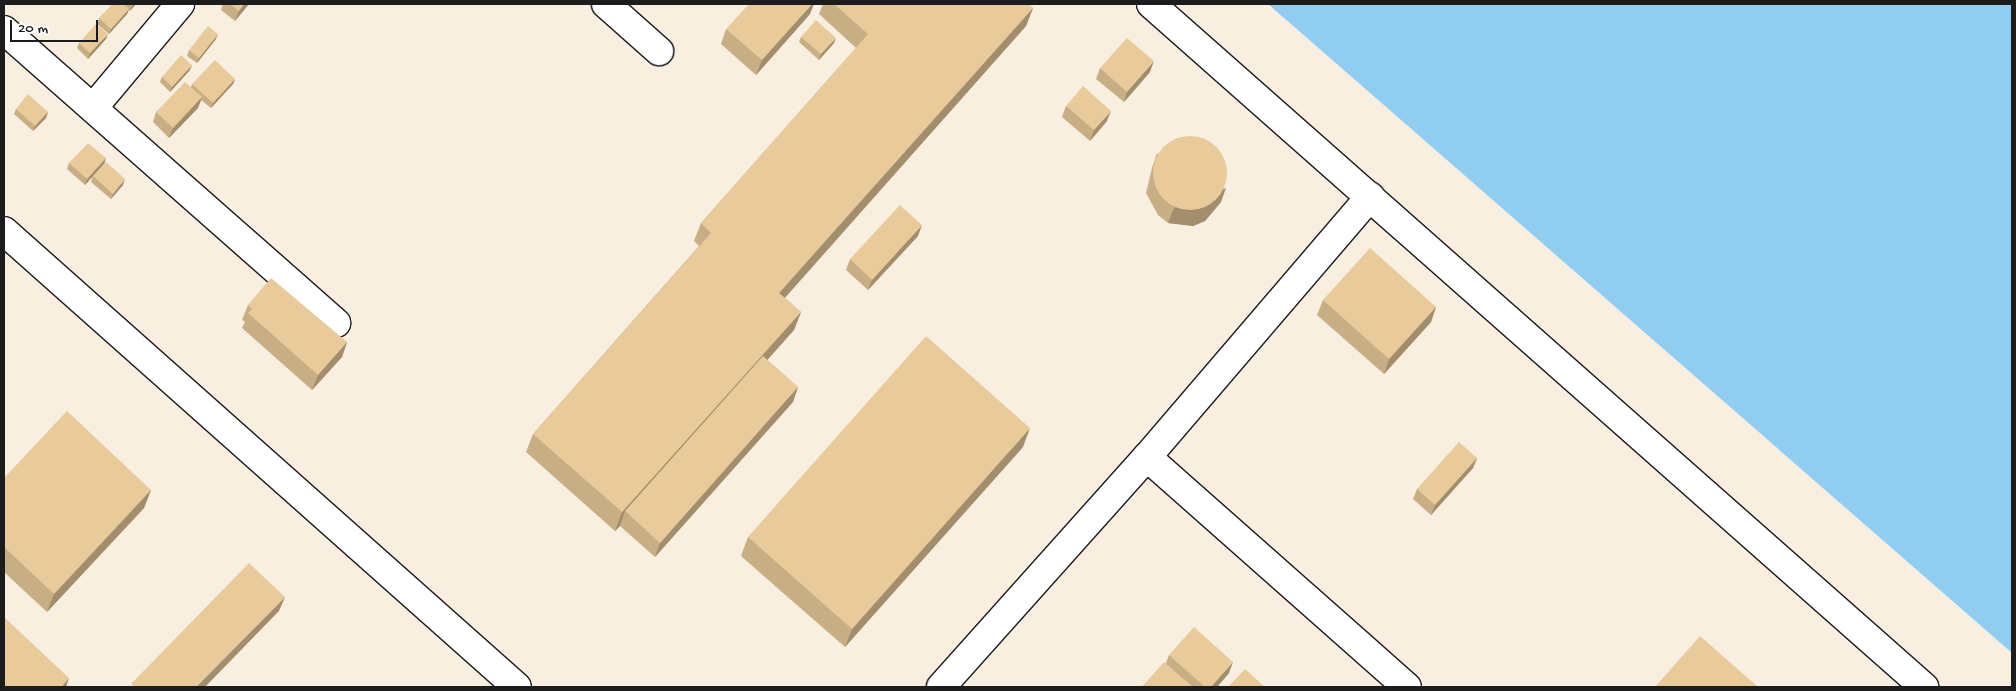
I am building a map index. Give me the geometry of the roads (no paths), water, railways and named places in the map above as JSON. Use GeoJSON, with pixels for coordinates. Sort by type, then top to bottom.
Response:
{"type":"FeatureCollection","features":[{"type":"Feature","properties":{"kind":"lane"},"geometry":{"type":"LineString","coordinates":[[93,108],[180,4]]}},
{"type":"Feature","properties":{"kind":"lane"},"geometry":{"type":"LineString","coordinates":[[606,4],[659,51]]}},
{"type":"Feature","properties":{"kind":"lane"},"geometry":{"type":"LineString","coordinates":[[1151,4],[1924,687]]}},
{"type":"Feature","properties":{"kind":"lane"},"geometry":{"type":"LineString","coordinates":[[4,30],[336,323]]}},
{"type":"Feature","properties":{"kind":"lane"},"geometry":{"type":"LineString","coordinates":[[941,687],[1147,457],[1370,196]]}},
{"type":"Feature","properties":{"kind":"lane"},"geometry":{"type":"LineString","coordinates":[[4,231],[517,687]]}},
{"type":"Feature","properties":{"kind":"lane"},"geometry":{"type":"LineString","coordinates":[[1147,457],[1407,687]]}},
{"type":"Feature","properties":{"kind":"water"},"geometry":{"type":"Polygon","coordinates":[[[1268,4],[2012,4],[2012,653],[1268,4]]]}}]}
